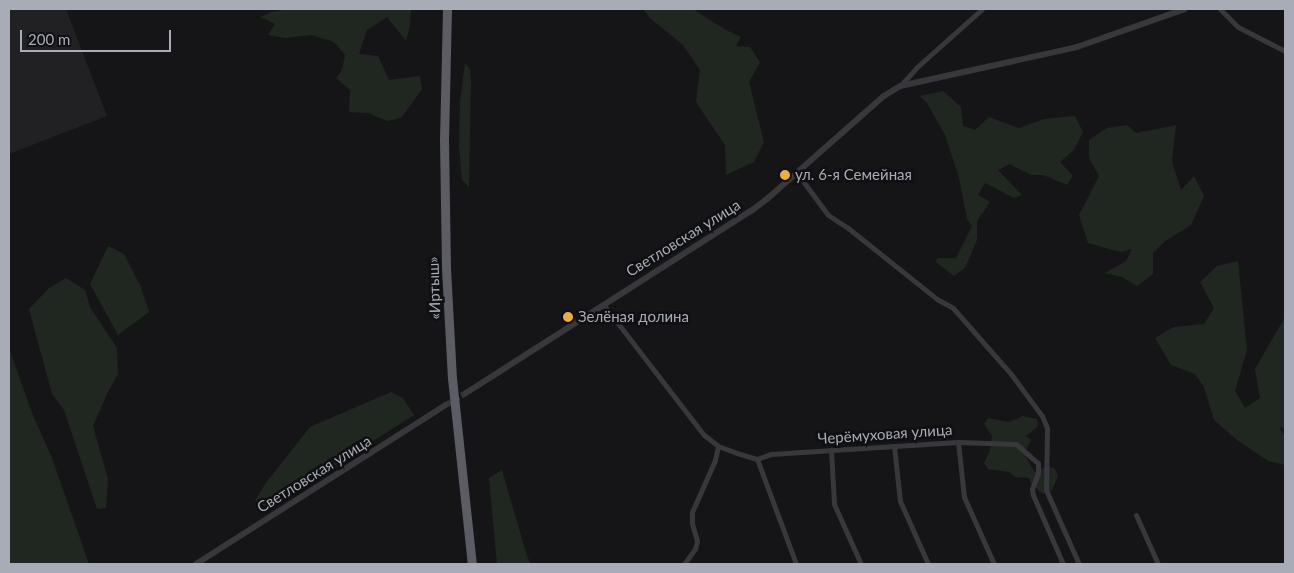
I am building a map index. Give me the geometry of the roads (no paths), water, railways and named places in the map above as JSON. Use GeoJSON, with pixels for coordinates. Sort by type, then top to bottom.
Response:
{"type":"FeatureCollection","features":[{"type":"Feature","properties":{"kind":"highway","name":"«Иртыш»"},"geometry":{"type":"LineString","coordinates":[[447,9],[444,140],[452,378],[455,422],[472,564]]}},
{"type":"Feature","properties":{"kind":"street"},"geometry":{"type":"LineString","coordinates":[[900,86],[917,67],[982,9]]}},
{"type":"Feature","properties":{"kind":"street"},"geometry":{"type":"LineString","coordinates":[[900,86],[1077,47],[1185,9]]}},
{"type":"Feature","properties":{"kind":"street"},"geometry":{"type":"LineString","coordinates":[[1220,9],[1238,27],[1285,51]]}},
{"type":"Feature","properties":{"kind":"street","name":"Светловская улица"},"geometry":{"type":"LineString","coordinates":[[466,393],[751,211],[884,96],[900,86]]}},
{"type":"Feature","properties":{"kind":"street"},"geometry":{"type":"LineString","coordinates":[[797,173],[828,215],[848,228],[937,299],[953,308],[1011,374],[1046,423],[1047,495],[1079,564]]}},
{"type":"Feature","properties":{"kind":"street"},"geometry":{"type":"LineString","coordinates":[[604,304],[704,435],[718,446],[758,459],[796,564]]}},
{"type":"Feature","properties":{"kind":"street","name":"Светловская улица"},"geometry":{"type":"LineString","coordinates":[[196,564],[446,405]]}},
{"type":"Feature","properties":{"kind":"street"},"geometry":{"type":"LineString","coordinates":[[958,442],[964,497],[994,564]]}},
{"type":"Feature","properties":{"kind":"street","name":"Черёмуховая улица"},"geometry":{"type":"LineString","coordinates":[[758,459],[771,454],[958,442],[1016,444],[1038,463],[1038,473],[1032,489],[1033,495],[1063,564]]}},
{"type":"Feature","properties":{"kind":"street"},"geometry":{"type":"LineString","coordinates":[[686,563],[695,549],[697,541],[692,523],[692,512],[715,460],[718,446]]}},
{"type":"Feature","properties":{"kind":"street"},"geometry":{"type":"LineString","coordinates":[[894,446],[900,501],[928,564]]}},
{"type":"Feature","properties":{"kind":"street"},"geometry":{"type":"LineString","coordinates":[[831,450],[834,504],[861,564]]}},
{"type":"Feature","properties":{"kind":"street"},"geometry":{"type":"LineString","coordinates":[[1136,515],[1158,564]]}},
{"type":"Feature","properties":{"kind":"tunnel"},"geometry":{"type":"LineString","coordinates":[[446,405],[466,393]]}},
{"type":"Feature","properties":{"kind":"place","name":"ул. 6-я Семейная"},"geometry":{"type":"Point","coordinates":[785,175]}},
{"type":"Feature","properties":{"kind":"place","name":"Зелёная долина"},"geometry":{"type":"Point","coordinates":[568,317]}}]}
